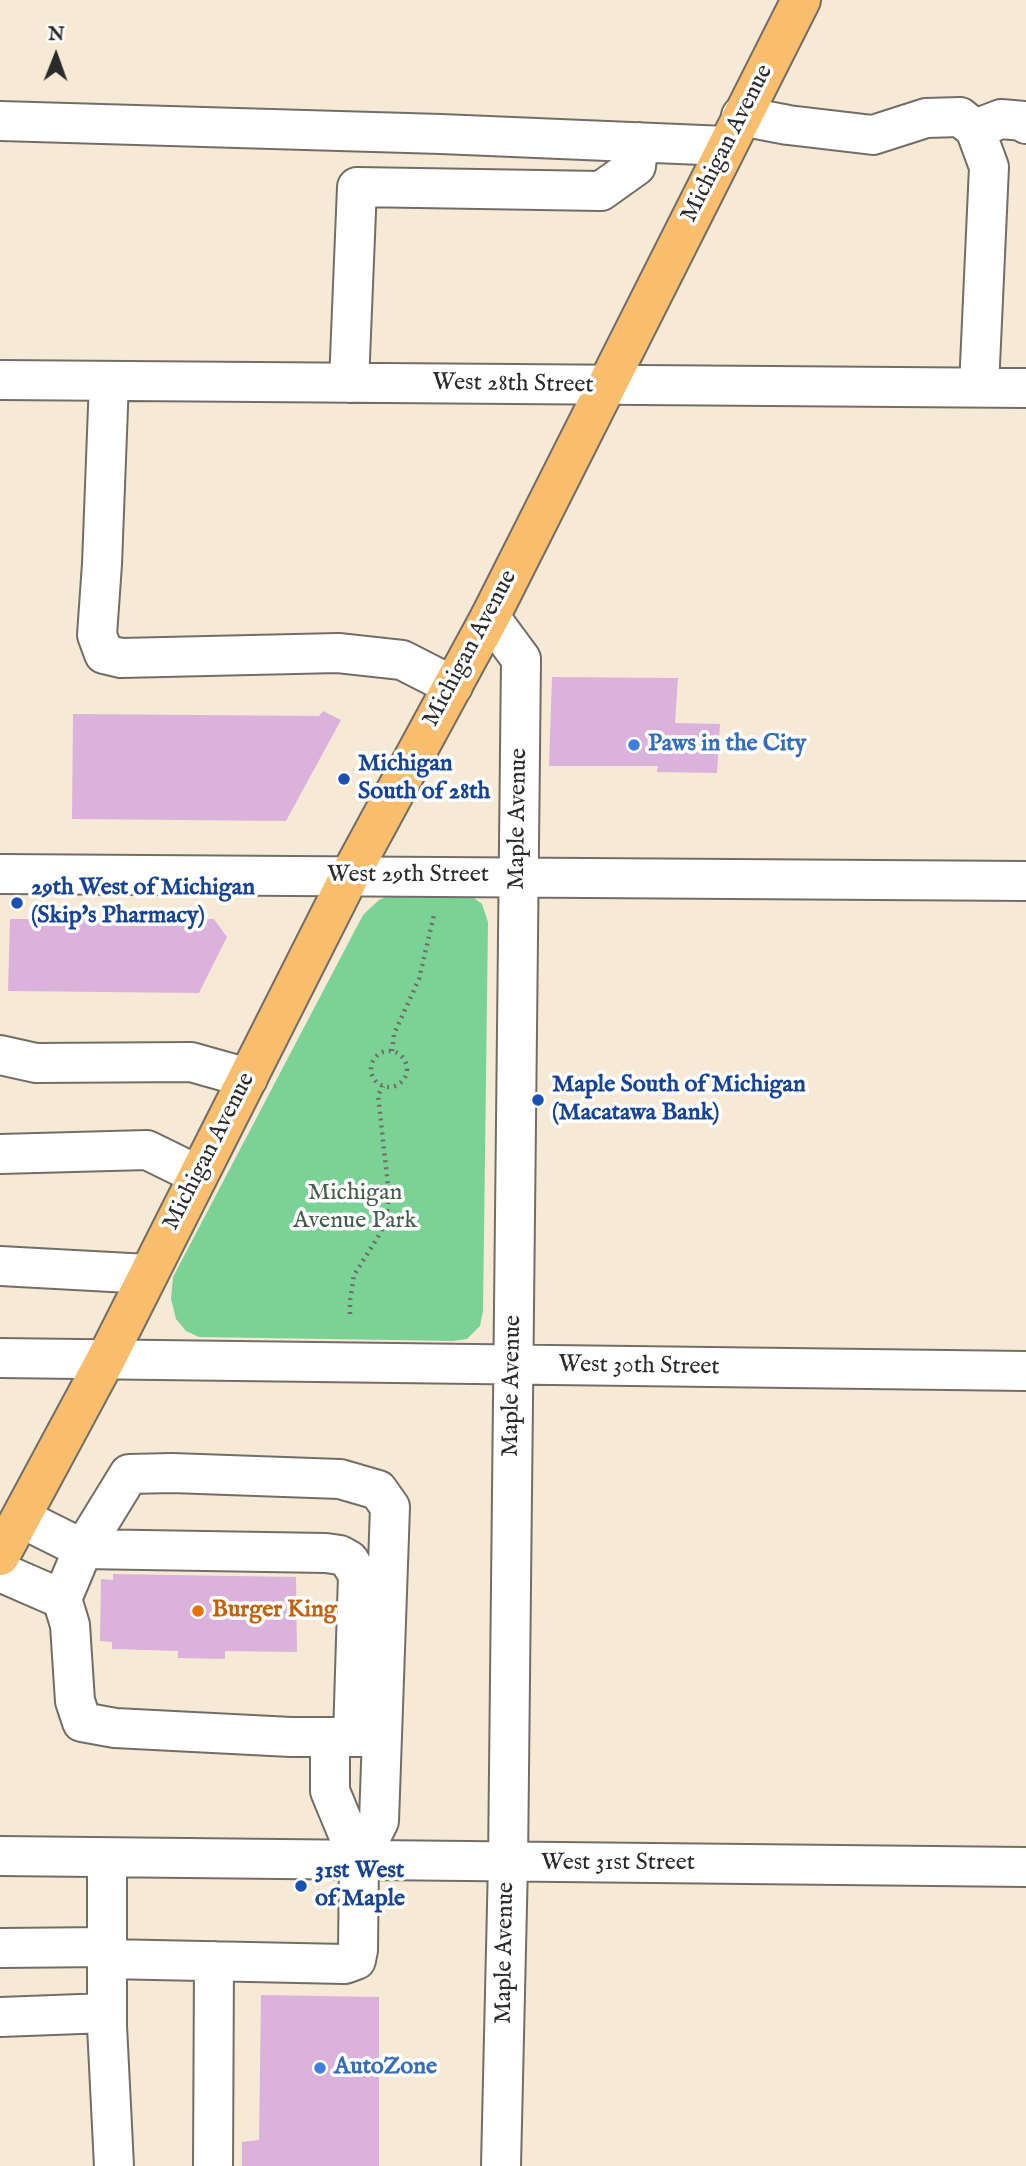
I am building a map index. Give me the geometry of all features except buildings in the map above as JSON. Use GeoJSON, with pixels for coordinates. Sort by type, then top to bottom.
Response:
{"type":"FeatureCollection","features":[{"type":"Feature","properties":{"kind":"main road","name":"Michigan Avenue"},"geometry":{"type":"LineString","coordinates":[[0,1556],[106,1359],[349,877],[490,617],[801,0]]}},
{"type":"Feature","properties":{"kind":"street"},"geometry":{"type":"LineString","coordinates":[[0,121],[639,142],[788,125],[873,135],[926,118],[960,117],[975,128],[989,167],[979,387]]}},
{"type":"Feature","properties":{"kind":"street"},"geometry":{"type":"LineString","coordinates":[[975,128],[1001,119],[1024,121],[1026,124]]}},
{"type":"Feature","properties":{"kind":"street"},"geometry":{"type":"LineString","coordinates":[[349,383],[357,187],[601,191],[636,166],[639,142]]}},
{"type":"Feature","properties":{"kind":"street","name":"West 28th Street"},"geometry":{"type":"LineString","coordinates":[[0,380],[1026,388]]}},
{"type":"Feature","properties":{"kind":"street"},"geometry":{"type":"LineString","coordinates":[[109,381],[97,635],[104,654],[121,658],[338,653],[402,660],[453,686]]}},
{"type":"Feature","properties":{"kind":"street","name":"Maple Avenue"},"geometry":{"type":"LineString","coordinates":[[490,617],[521,659],[508,1863],[501,2166]]}},
{"type":"Feature","properties":{"kind":"street","name":"West 29th Street"},"geometry":{"type":"LineString","coordinates":[[0,874],[1026,881]]}},
{"type":"Feature","properties":{"kind":"street"},"geometry":{"type":"LineString","coordinates":[[0,1055],[36,1063],[191,1062],[248,1078]]}},
{"type":"Feature","properties":{"kind":"street"},"geometry":{"type":"LineString","coordinates":[[0,1154],[147,1150],[198,1175]]}},
{"type":"Feature","properties":{"kind":"street"},"geometry":{"type":"LineString","coordinates":[[0,1266],[148,1274]]}},
{"type":"Feature","properties":{"kind":"street","name":"West 30th Street"},"geometry":{"type":"LineString","coordinates":[[0,1358],[1026,1371]]}},
{"type":"Feature","properties":{"kind":"street"},"geometry":{"type":"LineString","coordinates":[[0,1948],[214,1961],[345,1964],[356,1960],[359,1861],[330,1791],[385,1680],[390,1507],[377,1490],[340,1479],[129,1474],[83,1549],[62,1600],[70,1625],[75,1701],[82,1721],[115,1728],[355,1737]]}},
{"type":"Feature","properties":{"kind":"street"},"geometry":{"type":"LineString","coordinates":[[21,1518],[83,1549],[315,1552],[340,1555],[349,1560],[358,1575],[355,1737],[379,1821],[359,1861]]}},
{"type":"Feature","properties":{"kind":"street"},"geometry":{"type":"LineString","coordinates":[[0,1573],[62,1600]]}},
{"type":"Feature","properties":{"kind":"street","name":"West 31st Street"},"geometry":{"type":"LineString","coordinates":[[0,1856],[1026,1867]]}},
{"type":"Feature","properties":{"kind":"street"},"geometry":{"type":"LineString","coordinates":[[107,1858],[107,2013],[114,2166]]}},
{"type":"Feature","properties":{"kind":"street"},"geometry":{"type":"LineString","coordinates":[[213,2166],[214,1961]]}},
{"type":"Feature","properties":{"kind":"street"},"geometry":{"type":"LineString","coordinates":[[0,2017],[107,2013]]}},
{"type":"Feature","properties":{"kind":"path"},"geometry":{"type":"LineString","coordinates":[[392,1051],[394,1034],[419,979],[434,915]]}},
{"type":"Feature","properties":{"kind":"path"},"geometry":{"type":"LineString","coordinates":[[392,1051],[398,1053],[405,1062],[406,1073],[399,1083],[388,1087],[373,1078],[370,1066],[376,1055],[392,1051]]}},
{"type":"Feature","properties":{"kind":"path"},"geometry":{"type":"LineString","coordinates":[[350,1314],[354,1275],[381,1232],[387,1214],[389,1195],[378,1095],[383,1086]]}},
{"type":"Feature","properties":{"kind":"green space","name":"Michigan Avenue Park"},"geometry":{"type":"Polygon","coordinates":[[[398,891],[466,892],[482,904],[488,922],[483,1311],[480,1326],[467,1339],[453,1341],[199,1337],[186,1331],[176,1319],[171,1299],[173,1277],[363,915],[379,900],[398,891]]]}},
{"type":"Feature","properties":{"kind":"place","name":"Paws in the City"},"geometry":{"type":"Point","coordinates":[634,745]}},
{"type":"Feature","properties":{"kind":"place","name":"Michigan South of 28th"},"geometry":{"type":"Point","coordinates":[344,779]}},
{"type":"Feature","properties":{"kind":"place","name":"29th West of Michigan (Skip's Pharmacy)"},"geometry":{"type":"Point","coordinates":[17,903]}},
{"type":"Feature","properties":{"kind":"place","name":"Maple South of Michigan (Macatawa Bank)"},"geometry":{"type":"Point","coordinates":[538,1100]}},
{"type":"Feature","properties":{"kind":"place","name":"Burger King"},"geometry":{"type":"Point","coordinates":[198,1611]}},
{"type":"Feature","properties":{"kind":"place","name":"31st West of Maple"},"geometry":{"type":"Point","coordinates":[301,1886]}},
{"type":"Feature","properties":{"kind":"place","name":"AutoZone"},"geometry":{"type":"Point","coordinates":[320,2068]}}]}
